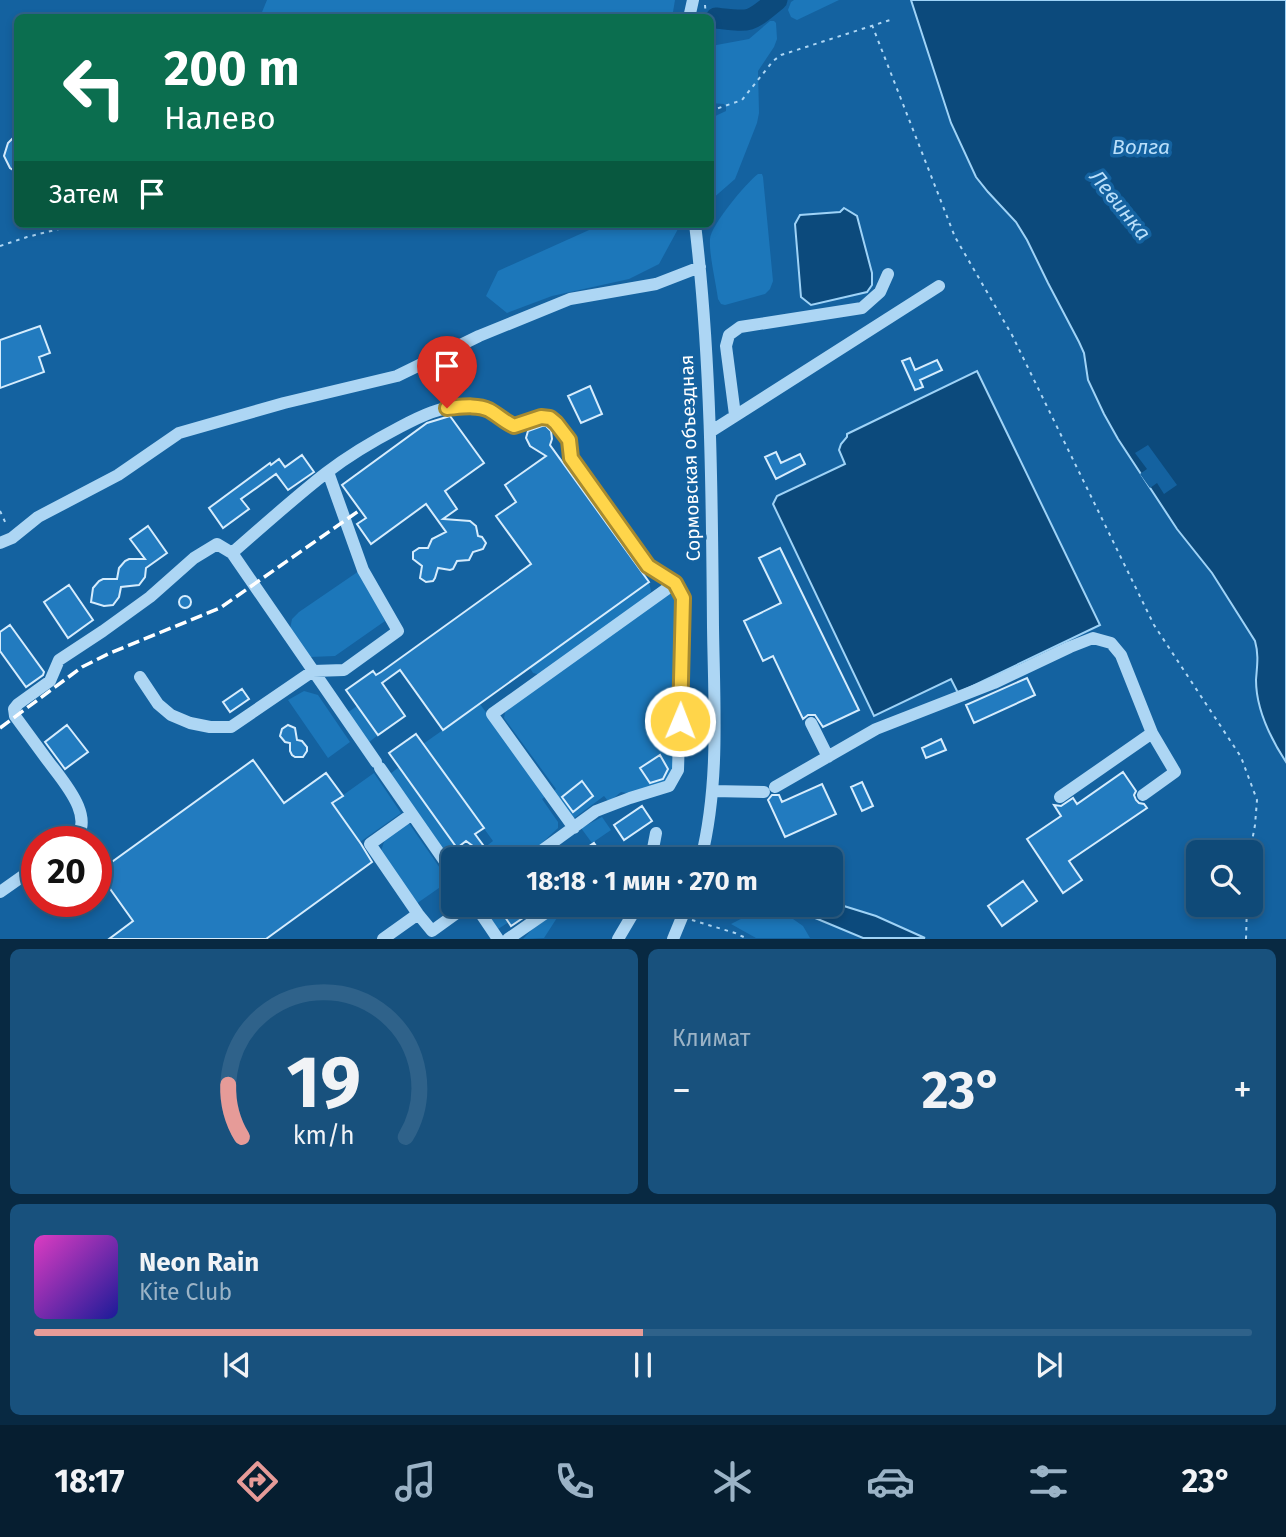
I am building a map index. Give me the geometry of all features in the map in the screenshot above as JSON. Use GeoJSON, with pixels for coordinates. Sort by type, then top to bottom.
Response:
{"type":"FeatureCollection","features":[{"type":"Feature","properties":{"kind":"street","name":"Сормовская объездная"},"geometry":{"type":"LineString","coordinates":[[695,228],[705,322],[710,432],[714,756],[710,814],[703,847]]}},
{"type":"Feature","properties":{"kind":"street"},"geometry":{"type":"LineString","coordinates":[[6,541],[38,517],[118,475],[179,433],[284,403],[397,376],[479,336],[570,299],[656,284],[700,267]]}},
{"type":"Feature","properties":{"kind":"street"},"geometry":{"type":"LineString","coordinates":[[735,415],[726,346],[729,335],[740,327],[862,309],[880,292],[888,274]]}},
{"type":"Feature","properties":{"kind":"street"},"geometry":{"type":"LineString","coordinates":[[710,432],[939,286]]}},
{"type":"Feature","properties":{"kind":"street"},"geometry":{"type":"LineString","coordinates":[[232,553],[328,471],[386,434],[424,414],[467,406],[488,410],[514,426],[541,417],[550,418],[556,423],[569,440],[571,458],[648,566],[675,583],[683,598],[678,770],[669,786],[596,811],[547,847]]}},
{"type":"Feature","properties":{"kind":"street"},"geometry":{"type":"LineString","coordinates":[[140,677],[158,704],[171,715],[210,727],[231,727],[313,670],[344,670],[398,631],[363,569],[328,471]]}},
{"type":"Feature","properties":{"kind":"street"},"geometry":{"type":"LineString","coordinates":[[81,826],[76,799],[15,716],[14,709],[50,681],[59,660],[150,597],[194,558],[217,544],[232,553],[412,814],[441,850]]}},
{"type":"Feature","properties":{"kind":"street"},"geometry":{"type":"LineString","coordinates":[[574,828],[492,714],[675,583]]}},
{"type":"Feature","properties":{"kind":"street"},"geometry":{"type":"LineString","coordinates":[[712,791],[770,789],[876,729],[994,683],[1093,638],[1111,643],[1121,655],[1152,733],[1175,772],[1143,795]]}},
{"type":"Feature","properties":{"kind":"street"},"geometry":{"type":"LineString","coordinates":[[811,723],[828,757]]}},
{"type":"Feature","properties":{"kind":"street"},"geometry":{"type":"LineString","coordinates":[[1060,797],[1152,733]]}},
{"type":"Feature","properties":{"kind":"street"},"geometry":{"type":"LineString","coordinates":[[412,814],[370,844],[418,915],[432,931],[451,917]]}},
{"type":"Feature","properties":{"kind":"street"},"geometry":{"type":"LineString","coordinates":[[653,847],[656,833]]}},
{"type":"Feature","properties":{"kind":"street"},"geometry":{"type":"LineString","coordinates":[[0,891],[21,877]]}},
{"type":"Feature","properties":{"kind":"street"},"geometry":{"type":"LineString","coordinates":[[383,939],[418,915]]}},
{"type":"Feature","properties":{"kind":"street"},"geometry":{"type":"LineString","coordinates":[[483,917],[498,939]]}},
{"type":"Feature","properties":{"kind":"street"},"geometry":{"type":"LineString","coordinates":[[508,939],[540,917]]}},
{"type":"Feature","properties":{"kind":"street"},"geometry":{"type":"LineString","coordinates":[[618,939],[631,917]]}},
{"type":"Feature","properties":{"kind":"street"},"geometry":{"type":"LineString","coordinates":[[673,939],[682,917]]}},
{"type":"Feature","properties":{"kind":"path"},"geometry":{"type":"LineString","coordinates":[[714,110],[742,100],[781,55],[890,20]]}},
{"type":"Feature","properties":{"kind":"path"},"geometry":{"type":"LineString","coordinates":[[872,25],[954,237],[1012,335],[1154,625],[1241,757],[1257,800],[1252,840]]}},
{"type":"Feature","properties":{"kind":"path"},"geometry":{"type":"LineString","coordinates":[[0,246],[63,228]]}},
{"type":"Feature","properties":{"kind":"path"},"geometry":{"type":"LineString","coordinates":[[0,511],[6,541]]}},
{"type":"Feature","properties":{"kind":"path"},"geometry":{"type":"LineString","coordinates":[[682,917],[748,939]]}},
{"type":"Feature","properties":{"kind":"path"},"geometry":{"type":"LineString","coordinates":[[1246,939],[1247,917]]}},
{"type":"Feature","properties":{"kind":"shaded area"},"geometry":{"type":"Polygon","coordinates":[[[267,0],[675,0],[673,14],[261,14],[267,0]]]}},
{"type":"Feature","properties":{"kind":"shaded area"},"geometry":{"type":"Polygon","coordinates":[[[794,0],[839,0],[797,20],[791,17],[788,10],[794,0]]]}},
{"type":"Feature","properties":{"kind":"shaded area"},"geometry":{"type":"Polygon","coordinates":[[[770,21],[776,23],[777,39],[774,47],[758,71],[757,123],[735,179],[714,197],[714,117],[726,111],[726,107],[724,104],[714,103],[714,45],[749,39],[770,21]]]}},
{"type":"Feature","properties":{"kind":"shaded area"},"geometry":{"type":"Polygon","coordinates":[[[758,174],[763,177],[773,281],[765,294],[721,304],[718,299],[710,239],[722,215],[758,174]]]}},
{"type":"Feature","properties":{"kind":"shaded area"},"geometry":{"type":"Polygon","coordinates":[[[594,228],[678,228],[659,264],[629,279],[552,296],[507,313],[486,296],[498,271],[594,228]]]}},
{"type":"Feature","properties":{"kind":"shaded area"},"geometry":{"type":"Polygon","coordinates":[[[359,571],[385,621],[335,656],[310,657],[290,629],[292,619],[359,571]]]}},
{"type":"Feature","properties":{"kind":"shaded area"},"geometry":{"type":"Polygon","coordinates":[[[649,582],[651,591],[648,598],[541,675],[533,673],[530,668],[649,582]]]}},
{"type":"Feature","properties":{"kind":"shaded area"},"geometry":{"type":"Polygon","coordinates":[[[668,592],[675,594],[679,600],[675,764],[668,783],[632,794],[621,792],[609,802],[604,796],[573,819],[553,792],[556,789],[504,718],[506,708],[668,592]]]}},
{"type":"Feature","properties":{"kind":"shaded area"},"geometry":{"type":"Polygon","coordinates":[[[304,691],[318,695],[350,742],[328,758],[288,700],[304,691]]]}},
{"type":"Feature","properties":{"kind":"shaded area"},"geometry":{"type":"Polygon","coordinates":[[[480,704],[546,796],[542,799],[558,822],[558,828],[537,847],[485,847],[493,841],[423,744],[480,704]]]}},
{"type":"Feature","properties":{"kind":"shaded area"},"geometry":{"type":"Polygon","coordinates":[[[357,706],[378,735],[368,743],[347,713],[357,706]]]}},
{"type":"Feature","properties":{"kind":"shaded area"},"geometry":{"type":"Polygon","coordinates":[[[399,767],[456,847],[441,848],[390,774],[399,767]]]}},
{"type":"Feature","properties":{"kind":"shaded area"},"geometry":{"type":"Polygon","coordinates":[[[374,773],[401,813],[360,842],[332,803],[374,773]]]}},
{"type":"Feature","properties":{"kind":"shaded area"},"geometry":{"type":"Polygon","coordinates":[[[602,817],[611,830],[592,843],[581,828],[602,817]]]}},
{"type":"Feature","properties":{"kind":"shaded area"},"geometry":{"type":"Polygon","coordinates":[[[408,822],[441,869],[441,887],[416,904],[380,854],[385,839],[408,822]]]}},
{"type":"Feature","properties":{"kind":"shaded area"},"geometry":{"type":"Polygon","coordinates":[[[490,917],[505,917],[509,922],[498,929],[490,917]]]}},
{"type":"Feature","properties":{"kind":"shaded area"},"geometry":{"type":"Polygon","coordinates":[[[558,917],[544,938],[523,939],[543,918],[558,917]]]}},
{"type":"Feature","properties":{"kind":"shaded area"},"geometry":{"type":"Polygon","coordinates":[[[745,917],[790,917],[803,926],[810,938],[756,938],[731,924],[745,917]]]}},
{"type":"Feature","properties":{"kind":"water","name":"Волга"},"geometry":{"type":"Polygon","coordinates":[[[911,0],[1286,0],[1286,762],[1270,733],[1259,701],[1255,641],[1212,573],[1177,529],[1118,439],[1088,380],[1084,353],[1079,342],[1027,240],[1016,222],[976,177],[951,123],[911,0]]]}},
{"type":"Feature","properties":{"kind":"water"},"geometry":{"type":"Polygon","coordinates":[[[844,208],[857,216],[872,273],[872,285],[867,292],[811,305],[801,297],[795,224],[800,215],[840,212],[844,208]]]}},
{"type":"Feature","properties":{"kind":"water"},"geometry":{"type":"Polygon","coordinates":[[[977,371],[1100,625],[958,693],[951,679],[874,716],[773,504],[777,496],[845,464],[839,450],[847,434],[977,371]]]}},
{"type":"Feature","properties":{"kind":"water"},"geometry":{"type":"Polygon","coordinates":[[[843,906],[876,916],[925,938],[863,938],[813,917],[843,917],[843,906]]]}},
{"type":"Feature","properties":{"kind":"pier"},"geometry":{"type":"Polygon","coordinates":[[[1148,445],[1177,485],[1164,494],[1157,483],[1150,488],[1140,474],[1147,469],[1135,453],[1148,445]]]}},
{"type":"Feature","properties":{"kind":"building"},"geometry":{"type":"Polygon","coordinates":[[[14,137],[14,170],[4,156],[8,143],[14,137]]]}},
{"type":"Feature","properties":{"kind":"building"},"geometry":{"type":"Polygon","coordinates":[[[40,326],[50,353],[39,357],[44,372],[0,388],[0,340],[40,326]]]}},
{"type":"Feature","properties":{"kind":"building"},"geometry":{"type":"Polygon","coordinates":[[[910,358],[915,370],[937,360],[942,370],[920,380],[923,387],[915,390],[902,361],[910,358]]]}},
{"type":"Feature","properties":{"kind":"building"},"geometry":{"type":"Polygon","coordinates":[[[590,386],[602,414],[581,423],[568,396],[590,386]]]}},
{"type":"Feature","properties":{"kind":"building"},"geometry":{"type":"Polygon","coordinates":[[[450,416],[484,463],[445,491],[457,509],[443,519],[470,521],[476,526],[478,536],[486,543],[483,549],[473,552],[469,560],[457,561],[453,569],[438,568],[433,581],[426,582],[420,578],[422,566],[413,559],[413,552],[419,548],[428,548],[432,539],[446,532],[426,504],[371,544],[357,524],[366,518],[342,485],[427,423],[450,416]]]}},
{"type":"Feature","properties":{"kind":"building"},"geometry":{"type":"Polygon","coordinates":[[[542,426],[551,431],[550,445],[649,582],[443,730],[400,670],[382,683],[405,716],[378,735],[346,690],[373,671],[376,675],[381,672],[531,564],[496,516],[516,502],[505,485],[546,456],[530,446],[526,438],[528,431],[542,426]]]}},
{"type":"Feature","properties":{"kind":"building"},"geometry":{"type":"Polygon","coordinates":[[[776,452],[781,463],[800,454],[805,464],[776,479],[765,457],[776,452]]]}},
{"type":"Feature","properties":{"kind":"building"},"geometry":{"type":"Polygon","coordinates":[[[302,455],[314,472],[288,490],[276,474],[241,499],[249,509],[223,528],[209,508],[270,463],[271,465],[279,459],[285,467],[302,455]]]}},
{"type":"Feature","properties":{"kind":"building"},"geometry":{"type":"Polygon","coordinates":[[[148,526],[167,553],[146,568],[145,577],[139,585],[121,587],[119,597],[113,605],[104,606],[91,602],[93,588],[99,581],[117,579],[119,568],[129,559],[145,559],[130,539],[148,526]]]}},
{"type":"Feature","properties":{"kind":"building"},"geometry":{"type":"Polygon","coordinates":[[[780,548],[859,710],[823,727],[815,715],[808,715],[803,719],[773,656],[763,661],[744,621],[781,603],[759,558],[780,548]]]}},
{"type":"Feature","properties":{"kind":"building"},"geometry":{"type":"Polygon","coordinates":[[[69,585],[93,620],[68,638],[44,602],[69,585]]]}},
{"type":"Feature","properties":{"kind":"building"},"geometry":{"type":"Polygon","coordinates":[[[185,596],[191,602],[185,608],[179,602],[185,596]]]}},
{"type":"Feature","properties":{"kind":"building"},"geometry":{"type":"Polygon","coordinates":[[[10,625],[44,672],[26,687],[0,651],[0,632],[10,625]]]}},
{"type":"Feature","properties":{"kind":"building"},"geometry":{"type":"Polygon","coordinates":[[[1027,678],[1035,695],[974,723],[966,705],[1027,678]]]}},
{"type":"Feature","properties":{"kind":"building"},"geometry":{"type":"Polygon","coordinates":[[[242,689],[249,699],[230,712],[223,702],[242,689]]]}},
{"type":"Feature","properties":{"kind":"building"},"geometry":{"type":"Polygon","coordinates":[[[67,725],[88,752],[65,769],[45,742],[67,725]]]}},
{"type":"Feature","properties":{"kind":"building"},"geometry":{"type":"Polygon","coordinates":[[[288,725],[295,728],[297,740],[307,747],[303,757],[292,755],[290,743],[280,736],[282,729],[288,725]]]}},
{"type":"Feature","properties":{"kind":"building"},"geometry":{"type":"Polygon","coordinates":[[[416,734],[484,828],[475,834],[483,845],[474,847],[466,841],[456,847],[389,753],[416,734]]]}},
{"type":"Feature","properties":{"kind":"building"},"geometry":{"type":"Polygon","coordinates":[[[941,739],[946,750],[926,758],[922,748],[941,739]]]}},
{"type":"Feature","properties":{"kind":"building"},"geometry":{"type":"Polygon","coordinates":[[[660,755],[668,769],[663,779],[650,783],[640,768],[660,755]]]}},
{"type":"Feature","properties":{"kind":"building"},"geometry":{"type":"Polygon","coordinates":[[[253,760],[284,803],[326,773],[343,796],[332,803],[372,862],[266,939],[109,939],[133,921],[112,892],[112,862],[253,760]]]}},
{"type":"Feature","properties":{"kind":"building"},"geometry":{"type":"Polygon","coordinates":[[[1123,772],[1136,791],[1136,800],[1147,808],[1069,861],[1082,880],[1063,893],[1027,839],[1061,816],[1054,805],[1061,806],[1073,798],[1077,804],[1123,772]]]}},
{"type":"Feature","properties":{"kind":"building"},"geometry":{"type":"Polygon","coordinates":[[[582,781],[593,796],[573,812],[562,797],[582,781]]]}},
{"type":"Feature","properties":{"kind":"building"},"geometry":{"type":"Polygon","coordinates":[[[862,782],[873,806],[862,811],[851,787],[862,782]]]}},
{"type":"Feature","properties":{"kind":"building"},"geometry":{"type":"Polygon","coordinates":[[[822,784],[836,814],[785,837],[768,800],[772,795],[779,795],[782,802],[822,784]]]}},
{"type":"Feature","properties":{"kind":"building"},"geometry":{"type":"Polygon","coordinates":[[[642,806],[652,821],[624,840],[614,825],[642,806]]]}},
{"type":"Feature","properties":{"kind":"building"},"geometry":{"type":"Polygon","coordinates":[[[1023,881],[1037,901],[1002,926],[988,906],[1023,881]]]}},
{"type":"Feature","properties":{"kind":"building"},"geometry":{"type":"Polygon","coordinates":[[[505,917],[524,917],[511,926],[505,917]]]}},
{"type":"Feature","properties":{"kind":"waterway","name":"Левинка"},"geometry":{"type":"LineString","coordinates":[[716,18],[750,19],[777,0]]}},
{"type":"Feature","properties":{"kind":"railway"},"geometry":{"type":"LineString","coordinates":[[0,728],[82,667],[220,608],[360,510]]}},
{"type":"Feature","properties":{"kind":"route"},"geometry":{"type":"LineString","coordinates":[[447,408],[467,406],[488,410],[514,426],[541,417],[550,418],[569,440],[571,458],[648,566],[675,583],[683,598],[680,721]]}}]}
